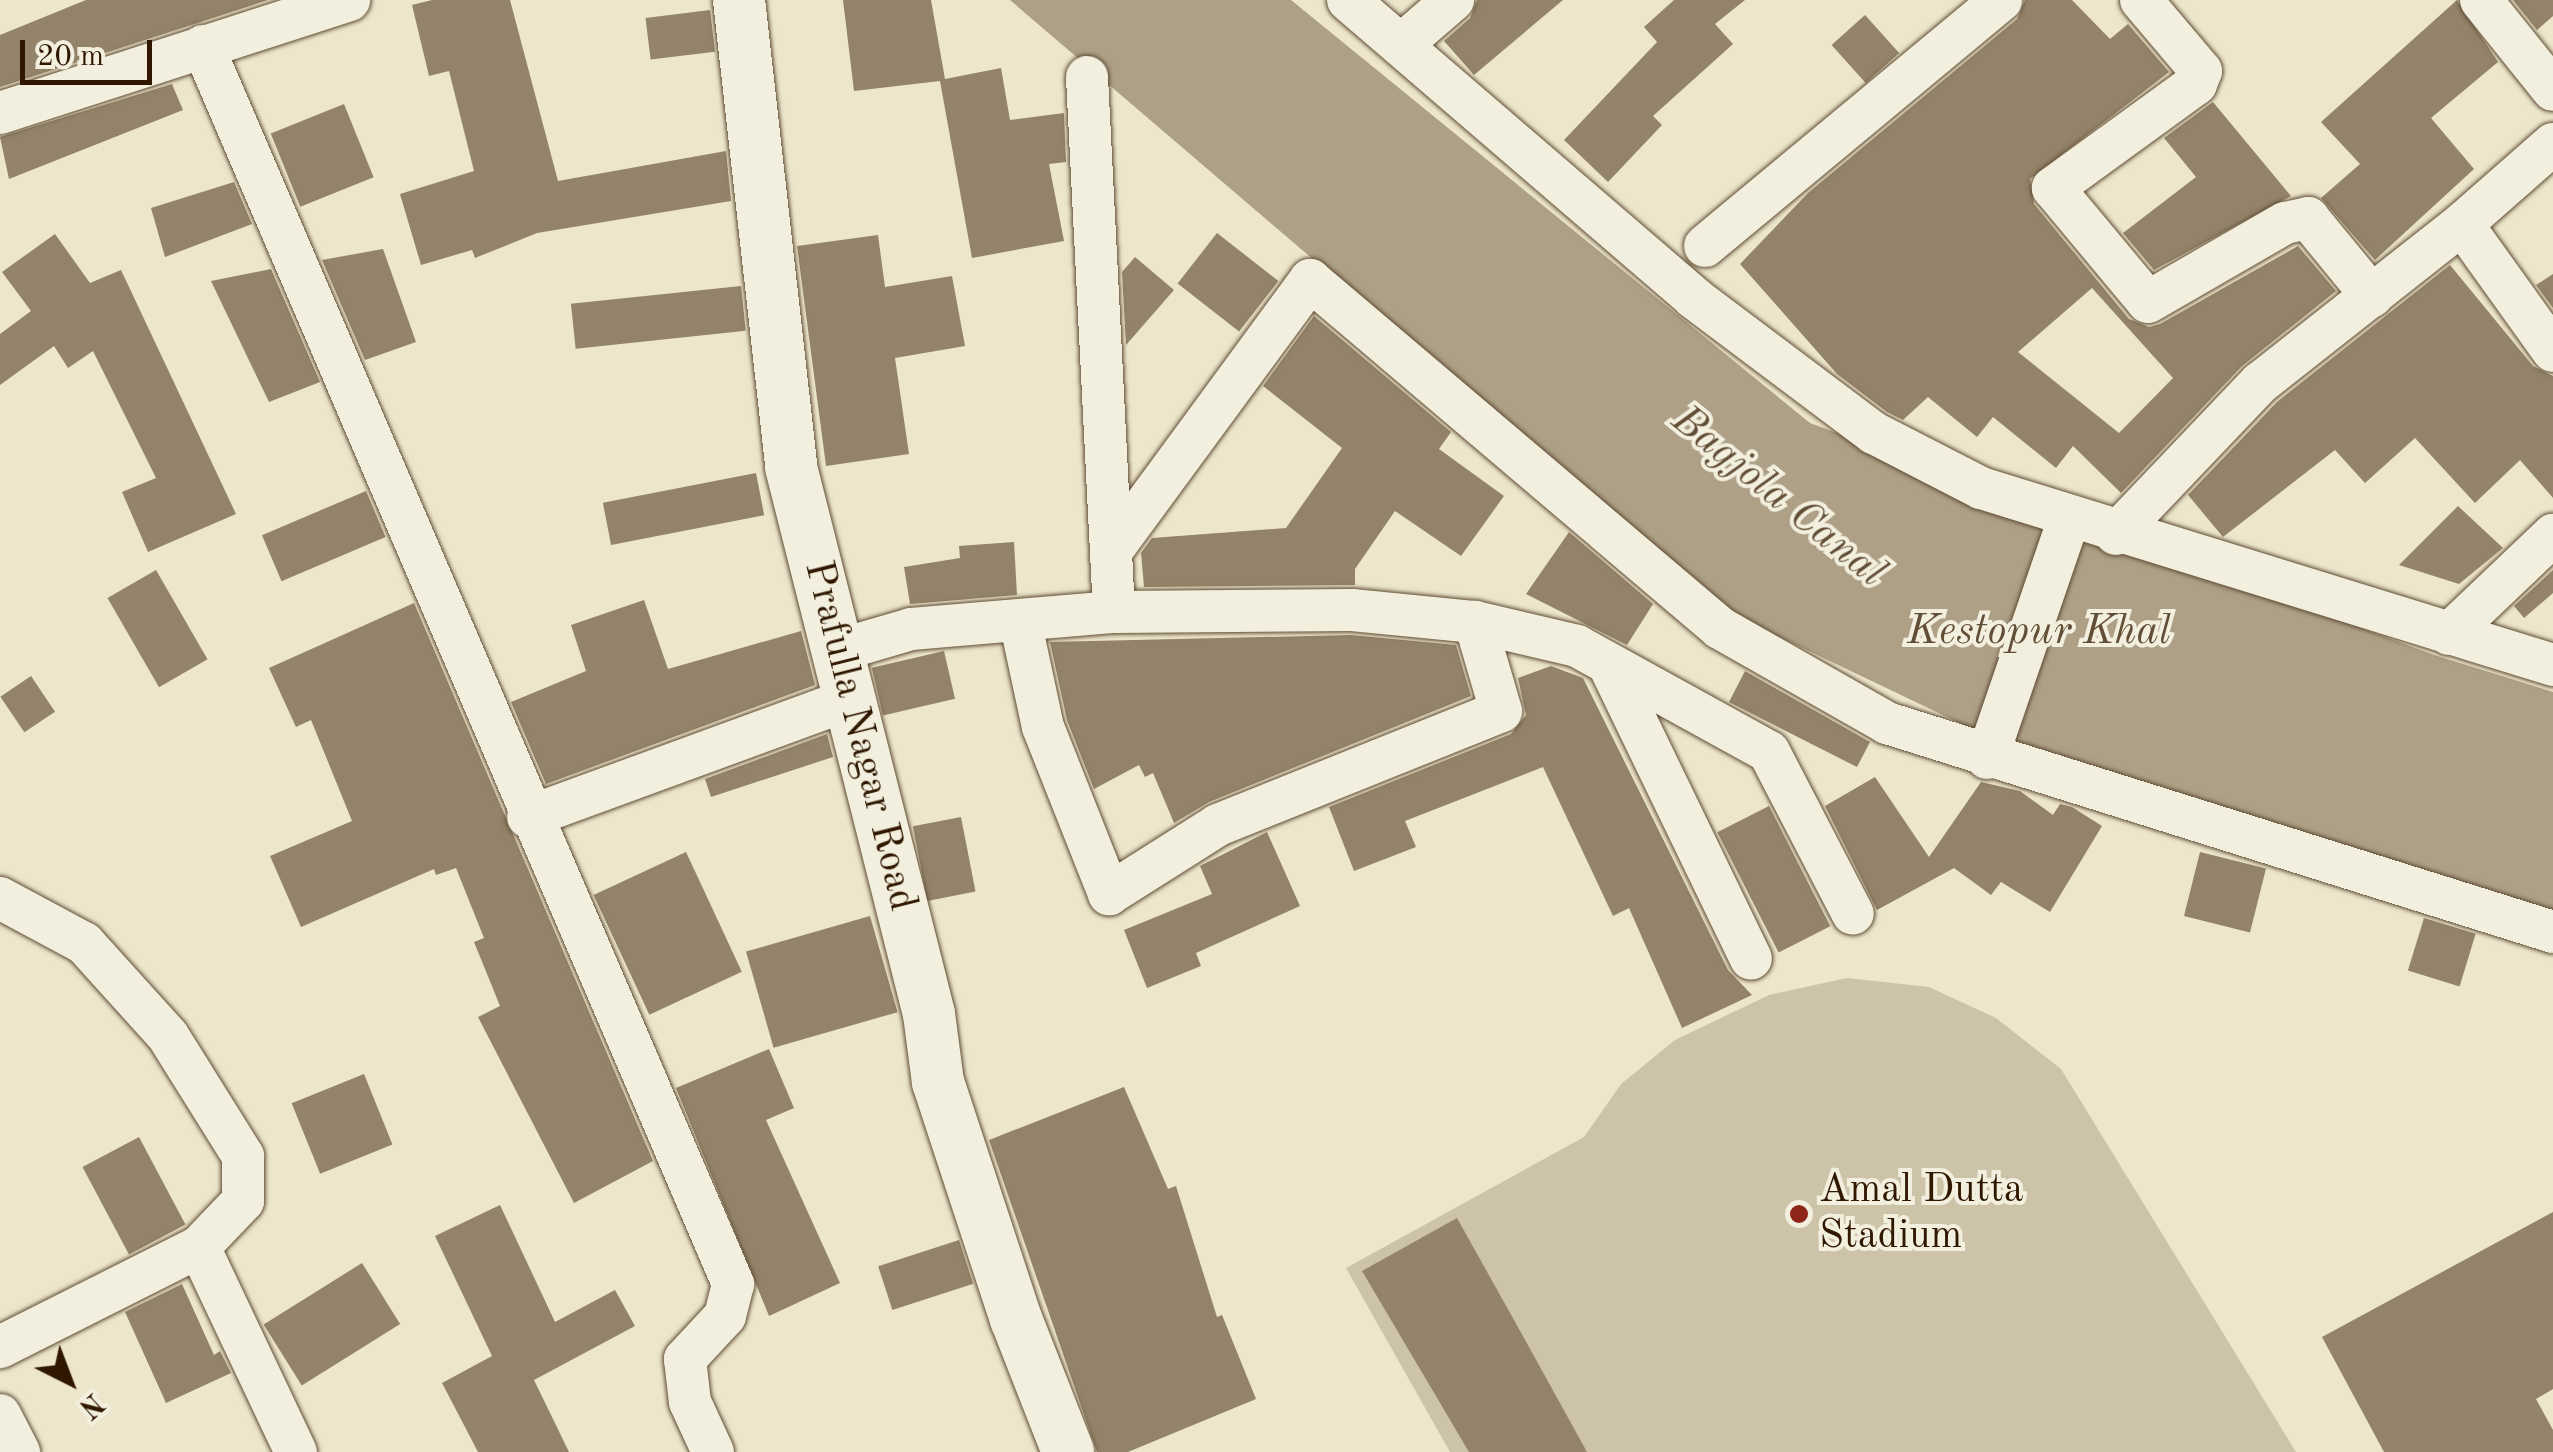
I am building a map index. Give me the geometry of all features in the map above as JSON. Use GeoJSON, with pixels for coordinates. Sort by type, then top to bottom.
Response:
{"type":"FeatureCollection","features":[{"type":"Feature","properties":{"kind":"street"},"geometry":{"type":"LineString","coordinates":[[0,112],[349,0]]}},
{"type":"Feature","properties":{"kind":"street","name":"Prafulla Nagar Road"},"geometry":{"type":"LineString","coordinates":[[739,0],[791,466],[845,701],[928,1014],[938,1082],[1016,1320],[1068,1452]]}},
{"type":"Feature","properties":{"kind":"street"},"geometry":{"type":"LineString","coordinates":[[1348,0],[1694,298],[1874,433],[1981,488],[2116,534],[2553,666]]}},
{"type":"Feature","properties":{"kind":"street"},"geometry":{"type":"LineString","coordinates":[[1402,46],[1453,0]]}},
{"type":"Feature","properties":{"kind":"street"},"geometry":{"type":"LineString","coordinates":[[1705,246],[2001,0]]}},
{"type":"Feature","properties":{"kind":"street"},"geometry":{"type":"LineString","coordinates":[[2141,0],[2201,72],[2196,84],[2053,188],[2148,302],[2285,223],[2308,218],[2372,296]]}},
{"type":"Feature","properties":{"kind":"street"},"geometry":{"type":"LineString","coordinates":[[2481,0],[2553,90]]}},
{"type":"Feature","properties":{"kind":"street"},"geometry":{"type":"LineString","coordinates":[[203,46],[528,817],[732,1284],[725,1316],[685,1360],[690,1402],[713,1452]]}},
{"type":"Feature","properties":{"kind":"street"},"geometry":{"type":"LineString","coordinates":[[1087,77],[1114,612]]}},
{"type":"Feature","properties":{"kind":"street"},"geometry":{"type":"LineString","coordinates":[[2116,534],[2260,383],[2462,224],[2553,144]]}},
{"type":"Feature","properties":{"kind":"street"},"geometry":{"type":"LineString","coordinates":[[2462,224],[2553,351]]}},
{"type":"Feature","properties":{"kind":"street"},"geometry":{"type":"LineString","coordinates":[[1112,550],[1310,280],[1720,628],[1888,723],[1987,758],[2553,932]]}},
{"type":"Feature","properties":{"kind":"street"},"geometry":{"type":"LineString","coordinates":[[1987,758],[2069,518]]}},
{"type":"Feature","properties":{"kind":"street"},"geometry":{"type":"LineString","coordinates":[[2448,634],[2553,535]]}},
{"type":"Feature","properties":{"kind":"street"},"geometry":{"type":"LineString","coordinates":[[836,651],[911,629],[1114,612],[1352,610],[1475,622],[1577,646],[1730,725],[1769,752],[1853,914]]}},
{"type":"Feature","properties":{"kind":"street"},"geometry":{"type":"LineString","coordinates":[[1020,620],[1042,726],[1109,894],[1218,826],[1501,711],[1475,622]]}},
{"type":"Feature","properties":{"kind":"street"},"geometry":{"type":"LineString","coordinates":[[1609,665],[1752,959]]}},
{"type":"Feature","properties":{"kind":"street"},"geometry":{"type":"LineString","coordinates":[[528,817],[845,701]]}},
{"type":"Feature","properties":{"kind":"street"},"geometry":{"type":"LineString","coordinates":[[0,1347],[199,1247],[242,1201],[243,1156],[168,1036],[84,943],[1,896]]}},
{"type":"Feature","properties":{"kind":"street"},"geometry":{"type":"LineString","coordinates":[[199,1247],[296,1452]]}},
{"type":"Feature","properties":{"kind":"street"},"geometry":{"type":"LineString","coordinates":[[0,1414],[19,1452]]}},
{"type":"Feature","properties":{"kind":"shaded area","name":"Amal Dutta Stadium"},"geometry":{"type":"Polygon","coordinates":[[[1847,978],[1929,987],[1996,1018],[2061,1069],[2296,1452],[1450,1452],[1346,1268],[1584,1137],[1621,1084],[1675,1040],[1769,995],[1847,978]]]}},
{"type":"Feature","properties":{"kind":"water","name":"Kestopur Khal"},"geometry":{"type":"Polygon","coordinates":[[[1010,0],[1291,0],[1810,423],[2434,655],[2553,692],[2553,918],[1993,739],[1723,610],[1010,0]]]}},
{"type":"Feature","properties":{"kind":"building"},"geometry":{"type":"Polygon","coordinates":[[[86,0],[268,0],[0,87],[0,35],[86,0]]]}},
{"type":"Feature","properties":{"kind":"building"},"geometry":{"type":"Polygon","coordinates":[[[432,0],[510,0],[558,181],[726,151],[731,201],[537,233],[475,258],[472,250],[421,265],[400,194],[474,171],[449,71],[429,76],[412,5],[432,0]]]}},
{"type":"Feature","properties":{"kind":"building"},"geometry":{"type":"Polygon","coordinates":[[[843,0],[931,0],[945,79],[1001,68],[1010,120],[1064,113],[1066,162],[1049,164],[1064,241],[972,258],[940,81],[854,91],[843,0]]]}},
{"type":"Feature","properties":{"kind":"building"},"geometry":{"type":"Polygon","coordinates":[[[1477,0],[1563,0],[1474,75],[1444,41],[1470,18],[1477,0]]]}},
{"type":"Feature","properties":{"kind":"building"},"geometry":{"type":"Polygon","coordinates":[[[1674,0],[1745,0],[1715,24],[1733,44],[1653,116],[1662,125],[1608,182],[1564,140],[1657,42],[1644,27],[1674,0]]]}},
{"type":"Feature","properties":{"kind":"building"},"geometry":{"type":"Polygon","coordinates":[[[2025,0],[2072,0],[2110,39],[2128,24],[2169,72],[2030,179],[2034,204],[2129,319],[2149,327],[2160,324],[2298,246],[2336,291],[2242,366],[2121,493],[2073,446],[2056,468],[1993,417],[1977,437],[1928,397],[1903,420],[1887,412],[1837,374],[1740,264],[1808,193],[2017,19],[2025,0]],[[2092,288],[2018,352],[2119,433],[2173,378],[2092,288]]]}},
{"type":"Feature","properties":{"kind":"building"},"geometry":{"type":"Polygon","coordinates":[[[2457,0],[2498,62],[2431,118],[2474,169],[2375,260],[2321,198],[2360,164],[2321,122],[2457,0]]]}},
{"type":"Feature","properties":{"kind":"building"},"geometry":{"type":"Polygon","coordinates":[[[2513,0],[2553,0],[2553,16],[2537,30],[2513,0]]]}},
{"type":"Feature","properties":{"kind":"building"},"geometry":{"type":"Polygon","coordinates":[[[710,10],[715,52],[651,60],[645,18],[710,10]]]}},
{"type":"Feature","properties":{"kind":"building"},"geometry":{"type":"Polygon","coordinates":[[[1865,15],[1899,53],[1866,83],[1832,45],[1865,15]]]}},
{"type":"Feature","properties":{"kind":"building"},"geometry":{"type":"Polygon","coordinates":[[[172,84],[183,110],[9,179],[0,137],[172,84]]]}},
{"type":"Feature","properties":{"kind":"building"},"geometry":{"type":"Polygon","coordinates":[[[2213,102],[2291,196],[2154,270],[2123,233],[2196,177],[2164,138],[2213,102]]]}},
{"type":"Feature","properties":{"kind":"building"},"geometry":{"type":"Polygon","coordinates":[[[344,104],[374,177],[300,207],[271,134],[344,104]]]}},
{"type":"Feature","properties":{"kind":"building"},"geometry":{"type":"Polygon","coordinates":[[[234,182],[252,224],[165,257],[151,208],[234,182]]]}},
{"type":"Feature","properties":{"kind":"building"},"geometry":{"type":"Polygon","coordinates":[[[1217,233],[1278,281],[1239,331],[1178,283],[1217,233]]]}},
{"type":"Feature","properties":{"kind":"building"},"geometry":{"type":"Polygon","coordinates":[[[55,234],[90,283],[121,270],[236,514],[148,552],[122,492],[156,478],[93,351],[68,368],[54,346],[0,385],[0,334],[31,311],[2,272],[55,234]]]}},
{"type":"Feature","properties":{"kind":"building"},"geometry":{"type":"Polygon","coordinates":[[[878,235],[885,287],[952,276],[965,346],[895,358],[909,454],[826,466],[797,246],[878,235]]]}},
{"type":"Feature","properties":{"kind":"building"},"geometry":{"type":"Polygon","coordinates":[[[383,249],[416,342],[365,360],[322,260],[383,249]]]}},
{"type":"Feature","properties":{"kind":"building"},"geometry":{"type":"Polygon","coordinates":[[[1135,257],[1174,290],[1126,345],[1122,272],[1135,257]]]}},
{"type":"Feature","properties":{"kind":"building"},"geometry":{"type":"Polygon","coordinates":[[[2450,265],[2533,366],[2553,376],[2553,498],[2520,460],[2475,503],[2415,438],[2365,483],[2335,450],[2223,537],[2188,495],[2277,402],[2450,265]]]}},
{"type":"Feature","properties":{"kind":"building"},"geometry":{"type":"Polygon","coordinates":[[[271,269],[320,382],[269,402],[211,281],[271,269]]]}},
{"type":"Feature","properties":{"kind":"building"},"geometry":{"type":"Polygon","coordinates":[[[2553,274],[2553,308],[2536,285],[2553,274]]]}},
{"type":"Feature","properties":{"kind":"building"},"geometry":{"type":"Polygon","coordinates":[[[741,286],[746,331],[576,349],[571,304],[741,286]]]}},
{"type":"Feature","properties":{"kind":"building"},"geometry":{"type":"Polygon","coordinates":[[[1314,316],[1451,432],[1439,449],[1504,496],[1461,556],[1395,511],[1355,569],[1355,585],[1144,587],[1141,553],[1152,538],[1286,528],[1342,448],[1263,386],[1314,316]]]}},
{"type":"Feature","properties":{"kind":"building"},"geometry":{"type":"Polygon","coordinates":[[[756,473],[764,515],[611,545],[603,503],[756,473]]]}},
{"type":"Feature","properties":{"kind":"building"},"geometry":{"type":"Polygon","coordinates":[[[366,491],[386,537],[282,581],[262,535],[366,491]]]}},
{"type":"Feature","properties":{"kind":"building"},"geometry":{"type":"Polygon","coordinates":[[[2458,506],[2503,548],[2459,584],[2399,565],[2458,506]]]}},
{"type":"Feature","properties":{"kind":"building"},"geometry":{"type":"Polygon","coordinates":[[[1569,532],[1653,604],[1627,645],[1526,594],[1569,532]]]}},
{"type":"Feature","properties":{"kind":"building"},"geometry":{"type":"Polygon","coordinates":[[[1014,542],[1017,595],[910,604],[904,567],[960,558],[959,546],[1014,542]]]}},
{"type":"Feature","properties":{"kind":"building"},"geometry":{"type":"Polygon","coordinates":[[[156,570],[208,659],[159,687],[108,598],[156,570]]]}},
{"type":"Feature","properties":{"kind":"building"},"geometry":{"type":"Polygon","coordinates":[[[2553,570],[2553,593],[2524,618],[2514,606],[2553,570]]]}},
{"type":"Feature","properties":{"kind":"building"},"geometry":{"type":"Polygon","coordinates":[[[644,600],[668,669],[801,631],[815,685],[546,784],[511,702],[586,671],[571,625],[644,600]]]}},
{"type":"Feature","properties":{"kind":"building"},"geometry":{"type":"Polygon","coordinates":[[[414,603],[653,1161],[574,1203],[478,1017],[500,1006],[474,942],[484,938],[456,868],[436,875],[434,869],[301,927],[270,856],[352,821],[311,720],[296,727],[269,668],[414,603]]]}},
{"type":"Feature","properties":{"kind":"building"},"geometry":{"type":"Polygon","coordinates":[[[1351,635],[1456,645],[1471,696],[1209,802],[1174,823],[1153,773],[1145,777],[1139,765],[1094,789],[1067,720],[1050,642],[1351,635]]]}},
{"type":"Feature","properties":{"kind":"building"},"geometry":{"type":"Polygon","coordinates":[[[944,651],[955,699],[883,715],[872,668],[944,651]]]}},
{"type":"Feature","properties":{"kind":"building"},"geometry":{"type":"Polygon","coordinates":[[[1551,666],[1583,678],[1728,970],[1752,995],[1682,1028],[1629,908],[1613,916],[1543,767],[1405,821],[1416,847],[1354,871],[1329,807],[1511,734],[1526,715],[1518,678],[1551,666]]]}},
{"type":"Feature","properties":{"kind":"building"},"geometry":{"type":"Polygon","coordinates":[[[1745,671],[1870,742],[1857,767],[1729,702],[1745,671]]]}},
{"type":"Feature","properties":{"kind":"building"},"geometry":{"type":"Polygon","coordinates":[[[31,676],[55,712],[24,732],[0,697],[31,676]]]}},
{"type":"Feature","properties":{"kind":"building"},"geometry":{"type":"Polygon","coordinates":[[[827,734],[833,757],[711,797],[705,779],[827,734]]]}},
{"type":"Feature","properties":{"kind":"building"},"geometry":{"type":"Polygon","coordinates":[[[1875,777],[1929,857],[1981,782],[2020,791],[2053,815],[2060,804],[2072,807],[2102,826],[2050,912],[2001,882],[1991,895],[1954,868],[1877,910],[1825,806],[1875,777]]]}},
{"type":"Feature","properties":{"kind":"building"},"geometry":{"type":"Polygon","coordinates":[[[1769,806],[1830,926],[1779,953],[1717,832],[1769,806]]]}},
{"type":"Feature","properties":{"kind":"building"},"geometry":{"type":"Polygon","coordinates":[[[961,817],[976,892],[927,901],[913,826],[961,817]]]}},
{"type":"Feature","properties":{"kind":"building"},"geometry":{"type":"Polygon","coordinates":[[[1267,832],[1300,906],[1196,953],[1201,966],[1147,988],[1124,930],[1212,894],[1200,866],[1267,832]]]}},
{"type":"Feature","properties":{"kind":"building"},"geometry":{"type":"Polygon","coordinates":[[[686,852],[742,972],[649,1015],[594,895],[686,852]]]}},
{"type":"Feature","properties":{"kind":"building"},"geometry":{"type":"Polygon","coordinates":[[[2200,852],[2266,868],[2250,932],[2184,916],[2200,852]]]}},
{"type":"Feature","properties":{"kind":"building"},"geometry":{"type":"Polygon","coordinates":[[[870,916],[898,1012],[774,1048],[746,952],[870,916]]]}},
{"type":"Feature","properties":{"kind":"building"},"geometry":{"type":"Polygon","coordinates":[[[2424,918],[2476,934],[2460,986],[2408,971],[2424,918]]]}},
{"type":"Feature","properties":{"kind":"building"},"geometry":{"type":"Polygon","coordinates":[[[769,1049],[794,1108],[766,1120],[840,1283],[769,1316],[676,1088],[769,1049]]]}},
{"type":"Feature","properties":{"kind":"building"},"geometry":{"type":"Polygon","coordinates":[[[364,1074],[392,1144],[320,1174],[292,1103],[364,1074]]]}},
{"type":"Feature","properties":{"kind":"building"},"geometry":{"type":"Polygon","coordinates":[[[1124,1087],[1168,1189],[1176,1186],[1217,1317],[1222,1315],[1256,1399],[1128,1452],[1097,1452],[989,1140],[1124,1087]]]}},
{"type":"Feature","properties":{"kind":"building"},"geometry":{"type":"Polygon","coordinates":[[[139,1137],[185,1224],[129,1254],[82,1167],[139,1137]]]}},
{"type":"Feature","properties":{"kind":"building"},"geometry":{"type":"Polygon","coordinates":[[[500,1205],[555,1322],[615,1290],[635,1326],[534,1380],[569,1452],[478,1452],[442,1383],[492,1356],[435,1236],[500,1205]]]}},
{"type":"Feature","properties":{"kind":"building"},"geometry":{"type":"Polygon","coordinates":[[[2553,1212],[2553,1389],[2536,1399],[2553,1430],[2553,1452],[2384,1452],[2322,1337],[2553,1212]]]}},
{"type":"Feature","properties":{"kind":"building"},"geometry":{"type":"Polygon","coordinates":[[[1457,1218],[1587,1452],[1469,1452],[1362,1271],[1457,1218]]]}},
{"type":"Feature","properties":{"kind":"building"},"geometry":{"type":"Polygon","coordinates":[[[959,1240],[973,1284],[892,1310],[878,1266],[959,1240]]]}},
{"type":"Feature","properties":{"kind":"building"},"geometry":{"type":"Polygon","coordinates":[[[362,1263],[400,1324],[302,1386],[264,1324],[362,1263]]]}},
{"type":"Feature","properties":{"kind":"building"},"geometry":{"type":"Polygon","coordinates":[[[182,1284],[214,1355],[220,1351],[231,1373],[166,1403],[125,1312],[182,1284]]]}},
{"type":"Feature","properties":{"kind":"place","name":"Amal Dutta Stadium"},"geometry":{"type":"Point","coordinates":[1799,1214]}},
{"type":"Feature","properties":{"kind":"water label","name":"Bagjola Canal"},"geometry":{"type":"Point","coordinates":[1778,497]}}]}
